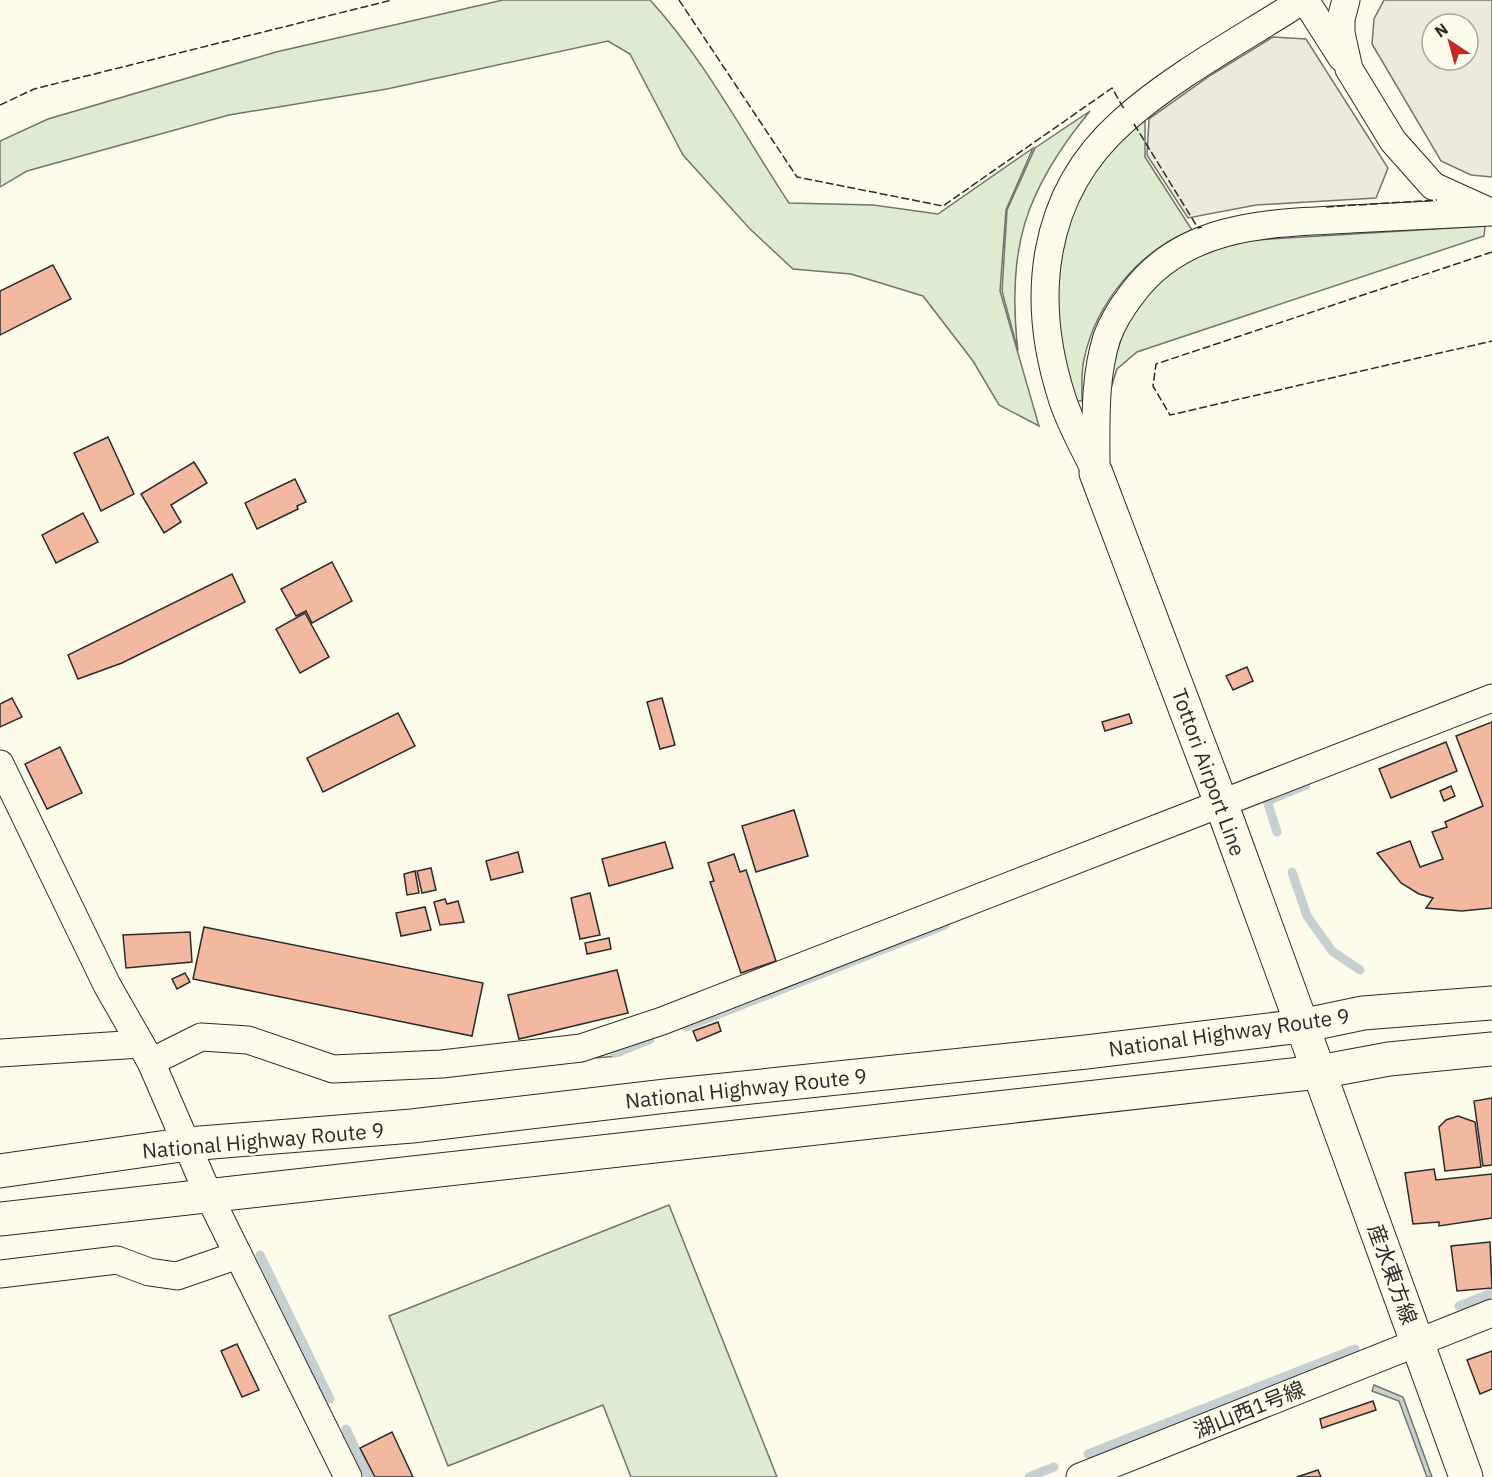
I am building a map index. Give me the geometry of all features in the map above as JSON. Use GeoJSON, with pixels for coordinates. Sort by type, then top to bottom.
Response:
{"type":"FeatureCollection","features":[{"type":"Feature","properties":{"kind":"main road","name":"Tottori Airport Line"},"geometry":{"type":"LineString","coordinates":[[1096,473],[1221,803],[1319,1072]]}},
{"type":"Feature","properties":{"kind":"main road","name":"National Highway Route 9"},"geometry":{"type":"LineString","coordinates":[[0,1171],[188,1144],[412,1126],[1301,1026],[1363,1013],[1492,1003]]}},
{"type":"Feature","properties":{"kind":"main road"},"geometry":{"type":"LineString","coordinates":[[0,1219],[1319,1072],[1389,1059],[1492,1049]]}},
{"type":"Feature","properties":{"kind":"main road","name":"産水東方線"},"geometry":{"type":"LineString","coordinates":[[1319,1072],[1466,1477]]}},
{"type":"Feature","properties":{"kind":"street"},"geometry":{"type":"LineString","coordinates":[[1096,473],[1063,401],[1045,325],[1046,268],[1055,226],[1063,203],[1083,166],[1122,121],[1163,90],[1304,0],[1393,141],[1433,186],[1491,212]]}},
{"type":"Feature","properties":{"kind":"street"},"geometry":{"type":"LineString","coordinates":[[1346,0],[1341,19],[1341,33],[1349,69]]}},
{"type":"Feature","properties":{"kind":"street"},"geometry":{"type":"LineString","coordinates":[[1096,473],[1096,397],[1108,336],[1114,319],[1135,289],[1173,255],[1206,238],[1251,226],[1491,212]]}},
{"type":"Feature","properties":{"kind":"street"},"geometry":{"type":"LineString","coordinates":[[0,1053],[146,1053],[201,1037],[248,1040],[333,1069],[442,1064],[581,1048],[662,1021],[1492,698]]}},
{"type":"Feature","properties":{"kind":"street"},"geometry":{"type":"LineString","coordinates":[[0,764],[107,985],[146,1053],[209,1196],[348,1477]]}},
{"type":"Feature","properties":{"kind":"street"},"geometry":{"type":"LineString","coordinates":[[0,1274],[117,1260],[149,1272],[177,1276],[238,1255]]}},
{"type":"Feature","properties":{"kind":"street","name":"湖山西1号線"},"geometry":{"type":"LineString","coordinates":[[1080,1477],[1492,1313]]}},
{"type":"Feature","properties":{"kind":"green space"},"geometry":{"type":"Polygon","coordinates":[[[503,0],[650,0],[689,47],[789,203],[873,205],[938,214],[1033,148],[1006,210],[1000,291],[1039,426],[999,405],[973,361],[923,296],[851,274],[793,269],[750,229],[683,155],[630,54],[608,41],[387,89],[229,115],[27,171],[0,187],[0,141],[48,119],[276,52],[503,0]]]}},
{"type":"Feature","properties":{"kind":"green space"},"geometry":{"type":"Polygon","coordinates":[[[1090,111],[1050,167],[1035,195],[1025,222],[1018,251],[1015,282],[1018,351],[1002,291],[1007,210],[1035,148],[1090,111]]]}},
{"type":"Feature","properties":{"kind":"green space"},"geometry":{"type":"Polygon","coordinates":[[[1145,119],[1145,157],[1192,230],[1154,251],[1123,281],[1109,299],[1098,318],[1084,359],[1082,401],[1074,401],[1053,302],[1061,239],[1088,177],[1119,141],[1145,119]]]}},
{"type":"Feature","properties":{"kind":"green space"},"geometry":{"type":"Polygon","coordinates":[[[1485,226],[1484,236],[1137,352],[1117,369],[1112,385],[1109,382],[1124,332],[1141,302],[1164,277],[1178,266],[1200,255],[1239,241],[1485,226]]]}},
{"type":"Feature","properties":{"kind":"green space"},"geometry":{"type":"Polygon","coordinates":[[[652,1037],[653,1041],[618,1056],[595,1058],[652,1037]]]}},
{"type":"Feature","properties":{"kind":"green space"},"geometry":{"type":"Polygon","coordinates":[[[669,1205],[777,1477],[631,1477],[603,1405],[448,1466],[389,1316],[669,1205]]]}},
{"type":"Feature","properties":{"kind":"shaded area"},"geometry":{"type":"Polygon","coordinates":[[[1384,0],[1492,0],[1492,177],[1471,175],[1441,161],[1372,44],[1374,19],[1384,0]]]}},
{"type":"Feature","properties":{"kind":"shaded area"},"geometry":{"type":"Polygon","coordinates":[[[1273,37],[1306,39],[1388,168],[1376,198],[1256,205],[1188,218],[1147,155],[1149,119],[1211,75],[1273,37]]]}},
{"type":"Feature","properties":{"kind":"shaded area"},"geometry":{"type":"Polygon","coordinates":[[[1374,1385],[1403,1397],[1432,1477],[1427,1477],[1399,1401],[1372,1391],[1374,1385]]]}},
{"type":"Feature","properties":{"kind":"building"},"geometry":{"type":"Polygon","coordinates":[[[53,265],[71,299],[0,335],[0,291],[53,265]]]}},
{"type":"Feature","properties":{"kind":"building"},"geometry":{"type":"Polygon","coordinates":[[[108,437],[134,494],[101,511],[74,453],[108,437]]]}},
{"type":"Feature","properties":{"kind":"building"},"geometry":{"type":"Polygon","coordinates":[[[194,462],[207,483],[171,505],[181,522],[164,533],[141,494],[194,462]]]}},
{"type":"Feature","properties":{"kind":"building"},"geometry":{"type":"Polygon","coordinates":[[[295,479],[306,502],[297,506],[298,509],[257,529],[245,503],[295,479]]]}},
{"type":"Feature","properties":{"kind":"building"},"geometry":{"type":"Polygon","coordinates":[[[83,513],[98,542],[56,563],[42,535],[83,513]]]}},
{"type":"Feature","properties":{"kind":"building"},"geometry":{"type":"Polygon","coordinates":[[[332,562],[352,601],[312,623],[306,611],[296,616],[281,589],[332,562]]]}},
{"type":"Feature","properties":{"kind":"building"},"geometry":{"type":"Polygon","coordinates":[[[232,574],[245,602],[122,663],[78,679],[68,655],[232,574]]]}},
{"type":"Feature","properties":{"kind":"building"},"geometry":{"type":"Polygon","coordinates":[[[305,613],[329,657],[300,673],[276,629],[305,613]]]}},
{"type":"Feature","properties":{"kind":"building"},"geometry":{"type":"Polygon","coordinates":[[[1247,667],[1253,681],[1233,690],[1226,676],[1247,667]]]}},
{"type":"Feature","properties":{"kind":"building"},"geometry":{"type":"Polygon","coordinates":[[[12,698],[22,717],[0,727],[0,704],[12,698]]]}},
{"type":"Feature","properties":{"kind":"building"},"geometry":{"type":"Polygon","coordinates":[[[662,698],[675,745],[660,749],[647,702],[662,698]]]}},
{"type":"Feature","properties":{"kind":"building"},"geometry":{"type":"Polygon","coordinates":[[[398,713],[415,746],[323,792],[307,758],[398,713]]]}},
{"type":"Feature","properties":{"kind":"building"},"geometry":{"type":"Polygon","coordinates":[[[1129,714],[1132,723],[1105,731],[1102,722],[1129,714]]]}},
{"type":"Feature","properties":{"kind":"building"},"geometry":{"type":"Polygon","coordinates":[[[1492,722],[1492,908],[1462,911],[1426,908],[1433,898],[1419,894],[1401,883],[1377,853],[1410,841],[1420,867],[1443,859],[1432,832],[1447,827],[1445,822],[1483,806],[1456,736],[1492,722]]]}},
{"type":"Feature","properties":{"kind":"building"},"geometry":{"type":"Polygon","coordinates":[[[1446,742],[1457,771],[1391,798],[1379,769],[1446,742]]]}},
{"type":"Feature","properties":{"kind":"building"},"geometry":{"type":"Polygon","coordinates":[[[60,747],[82,793],[47,809],[25,764],[60,747]]]}},
{"type":"Feature","properties":{"kind":"building"},"geometry":{"type":"Polygon","coordinates":[[[1451,786],[1455,796],[1444,801],[1440,791],[1451,786]]]}},
{"type":"Feature","properties":{"kind":"building"},"geometry":{"type":"Polygon","coordinates":[[[794,810],[808,856],[756,872],[742,826],[794,810]]]}},
{"type":"Feature","properties":{"kind":"building"},"geometry":{"type":"Polygon","coordinates":[[[665,842],[673,868],[609,886],[602,859],[665,842]]]}},
{"type":"Feature","properties":{"kind":"building"},"geometry":{"type":"Polygon","coordinates":[[[518,852],[523,872],[491,880],[486,861],[518,852]]]}},
{"type":"Feature","properties":{"kind":"building"},"geometry":{"type":"Polygon","coordinates":[[[734,854],[740,872],[746,870],[776,961],[741,973],[710,882],[714,881],[708,863],[734,854]]]}},
{"type":"Feature","properties":{"kind":"building"},"geometry":{"type":"Polygon","coordinates":[[[431,868],[436,890],[422,893],[417,871],[431,868]]]}},
{"type":"Feature","properties":{"kind":"building"},"geometry":{"type":"Polygon","coordinates":[[[415,871],[419,893],[407,895],[404,874],[415,871]]]}},
{"type":"Feature","properties":{"kind":"building"},"geometry":{"type":"Polygon","coordinates":[[[590,893],[600,935],[580,939],[571,898],[590,893]]]}},
{"type":"Feature","properties":{"kind":"building"},"geometry":{"type":"Polygon","coordinates":[[[445,899],[447,904],[458,901],[464,922],[440,925],[434,902],[445,899]]]}},
{"type":"Feature","properties":{"kind":"building"},"geometry":{"type":"Polygon","coordinates":[[[425,907],[431,930],[401,936],[396,913],[425,907]]]}},
{"type":"Feature","properties":{"kind":"building"},"geometry":{"type":"Polygon","coordinates":[[[204,927],[483,983],[472,1036],[193,979],[204,927]]]}},
{"type":"Feature","properties":{"kind":"building"},"geometry":{"type":"Polygon","coordinates":[[[190,932],[192,962],[126,968],[123,935],[190,932]]]}},
{"type":"Feature","properties":{"kind":"building"},"geometry":{"type":"Polygon","coordinates":[[[609,938],[611,949],[587,954],[585,943],[609,938]]]}},
{"type":"Feature","properties":{"kind":"building"},"geometry":{"type":"Polygon","coordinates":[[[617,970],[628,1013],[519,1039],[508,995],[617,970]]]}},
{"type":"Feature","properties":{"kind":"building"},"geometry":{"type":"Polygon","coordinates":[[[185,973],[190,982],[177,989],[172,979],[185,973]]]}},
{"type":"Feature","properties":{"kind":"building"},"geometry":{"type":"Polygon","coordinates":[[[718,1022],[721,1031],[697,1041],[693,1031],[718,1022]]]}},
{"type":"Feature","properties":{"kind":"building"},"geometry":{"type":"Polygon","coordinates":[[[1492,1098],[1492,1165],[1483,1166],[1474,1101],[1492,1098]]]}},
{"type":"Feature","properties":{"kind":"building"},"geometry":{"type":"Polygon","coordinates":[[[1458,1116],[1475,1122],[1481,1167],[1445,1171],[1439,1127],[1446,1120],[1458,1116]]]}},
{"type":"Feature","properties":{"kind":"building"},"geometry":{"type":"Polygon","coordinates":[[[1434,1169],[1436,1180],[1492,1174],[1492,1218],[1439,1226],[1439,1222],[1413,1224],[1405,1173],[1434,1169]]]}},
{"type":"Feature","properties":{"kind":"building"},"geometry":{"type":"Polygon","coordinates":[[[1490,1242],[1492,1288],[1457,1291],[1451,1246],[1490,1242]]]}},
{"type":"Feature","properties":{"kind":"building"},"geometry":{"type":"Polygon","coordinates":[[[237,1344],[259,1390],[242,1397],[221,1351],[237,1344]]]}},
{"type":"Feature","properties":{"kind":"building"},"geometry":{"type":"Polygon","coordinates":[[[1492,1351],[1492,1389],[1480,1394],[1467,1360],[1492,1351]]]}},
{"type":"Feature","properties":{"kind":"building"},"geometry":{"type":"Polygon","coordinates":[[[1373,1401],[1376,1410],[1322,1428],[1320,1419],[1373,1401]]]}},
{"type":"Feature","properties":{"kind":"building"},"geometry":{"type":"Polygon","coordinates":[[[392,1432],[413,1477],[375,1477],[360,1448],[392,1432]]]}},
{"type":"Feature","properties":{"kind":"building"},"geometry":{"type":"Polygon","coordinates":[[[1318,1470],[1321,1477],[1297,1477],[1318,1470]]]}},
{"type":"Feature","properties":{"kind":"waterway"},"geometry":{"type":"LineString","coordinates":[[1277,832],[1267,801],[1306,785]]}},
{"type":"Feature","properties":{"kind":"waterway"},"geometry":{"type":"LineString","coordinates":[[1292,872],[1307,916],[1332,951],[1360,970]]}},
{"type":"Feature","properties":{"kind":"waterway"},"geometry":{"type":"LineString","coordinates":[[686,1027],[945,925]]}},
{"type":"Feature","properties":{"kind":"waterway"},"geometry":{"type":"LineString","coordinates":[[615,1053],[649,1040]]}},
{"type":"Feature","properties":{"kind":"waterway"},"geometry":{"type":"LineString","coordinates":[[260,1255],[330,1399]]}},
{"type":"Feature","properties":{"kind":"waterway"},"geometry":{"type":"LineString","coordinates":[[1459,1306],[1492,1293]]}},
{"type":"Feature","properties":{"kind":"waterway"},"geometry":{"type":"LineString","coordinates":[[1088,1454],[1355,1349]]}},
{"type":"Feature","properties":{"kind":"waterway"},"geometry":{"type":"LineString","coordinates":[[346,1429],[369,1477]]}},
{"type":"Feature","properties":{"kind":"waterway"},"geometry":{"type":"LineString","coordinates":[[1029,1477],[1054,1467]]}},
{"type":"Feature","properties":{"kind":"fence"},"geometry":{"type":"LineString","coordinates":[[0,105],[34,89],[392,0]]}},
{"type":"Feature","properties":{"kind":"fence"},"geometry":{"type":"LineString","coordinates":[[679,0],[797,177],[943,206],[1112,88],[1124,109]]}},
{"type":"Feature","properties":{"kind":"fence"},"geometry":{"type":"LineString","coordinates":[[1134,124],[1198,228],[1202,227]]}},
{"type":"Feature","properties":{"kind":"fence"},"geometry":{"type":"LineString","coordinates":[[1326,207],[1437,200]]}},
{"type":"Feature","properties":{"kind":"fence"},"geometry":{"type":"LineString","coordinates":[[1492,252],[1156,364],[1153,386],[1170,415],[1492,341]]}}]}
